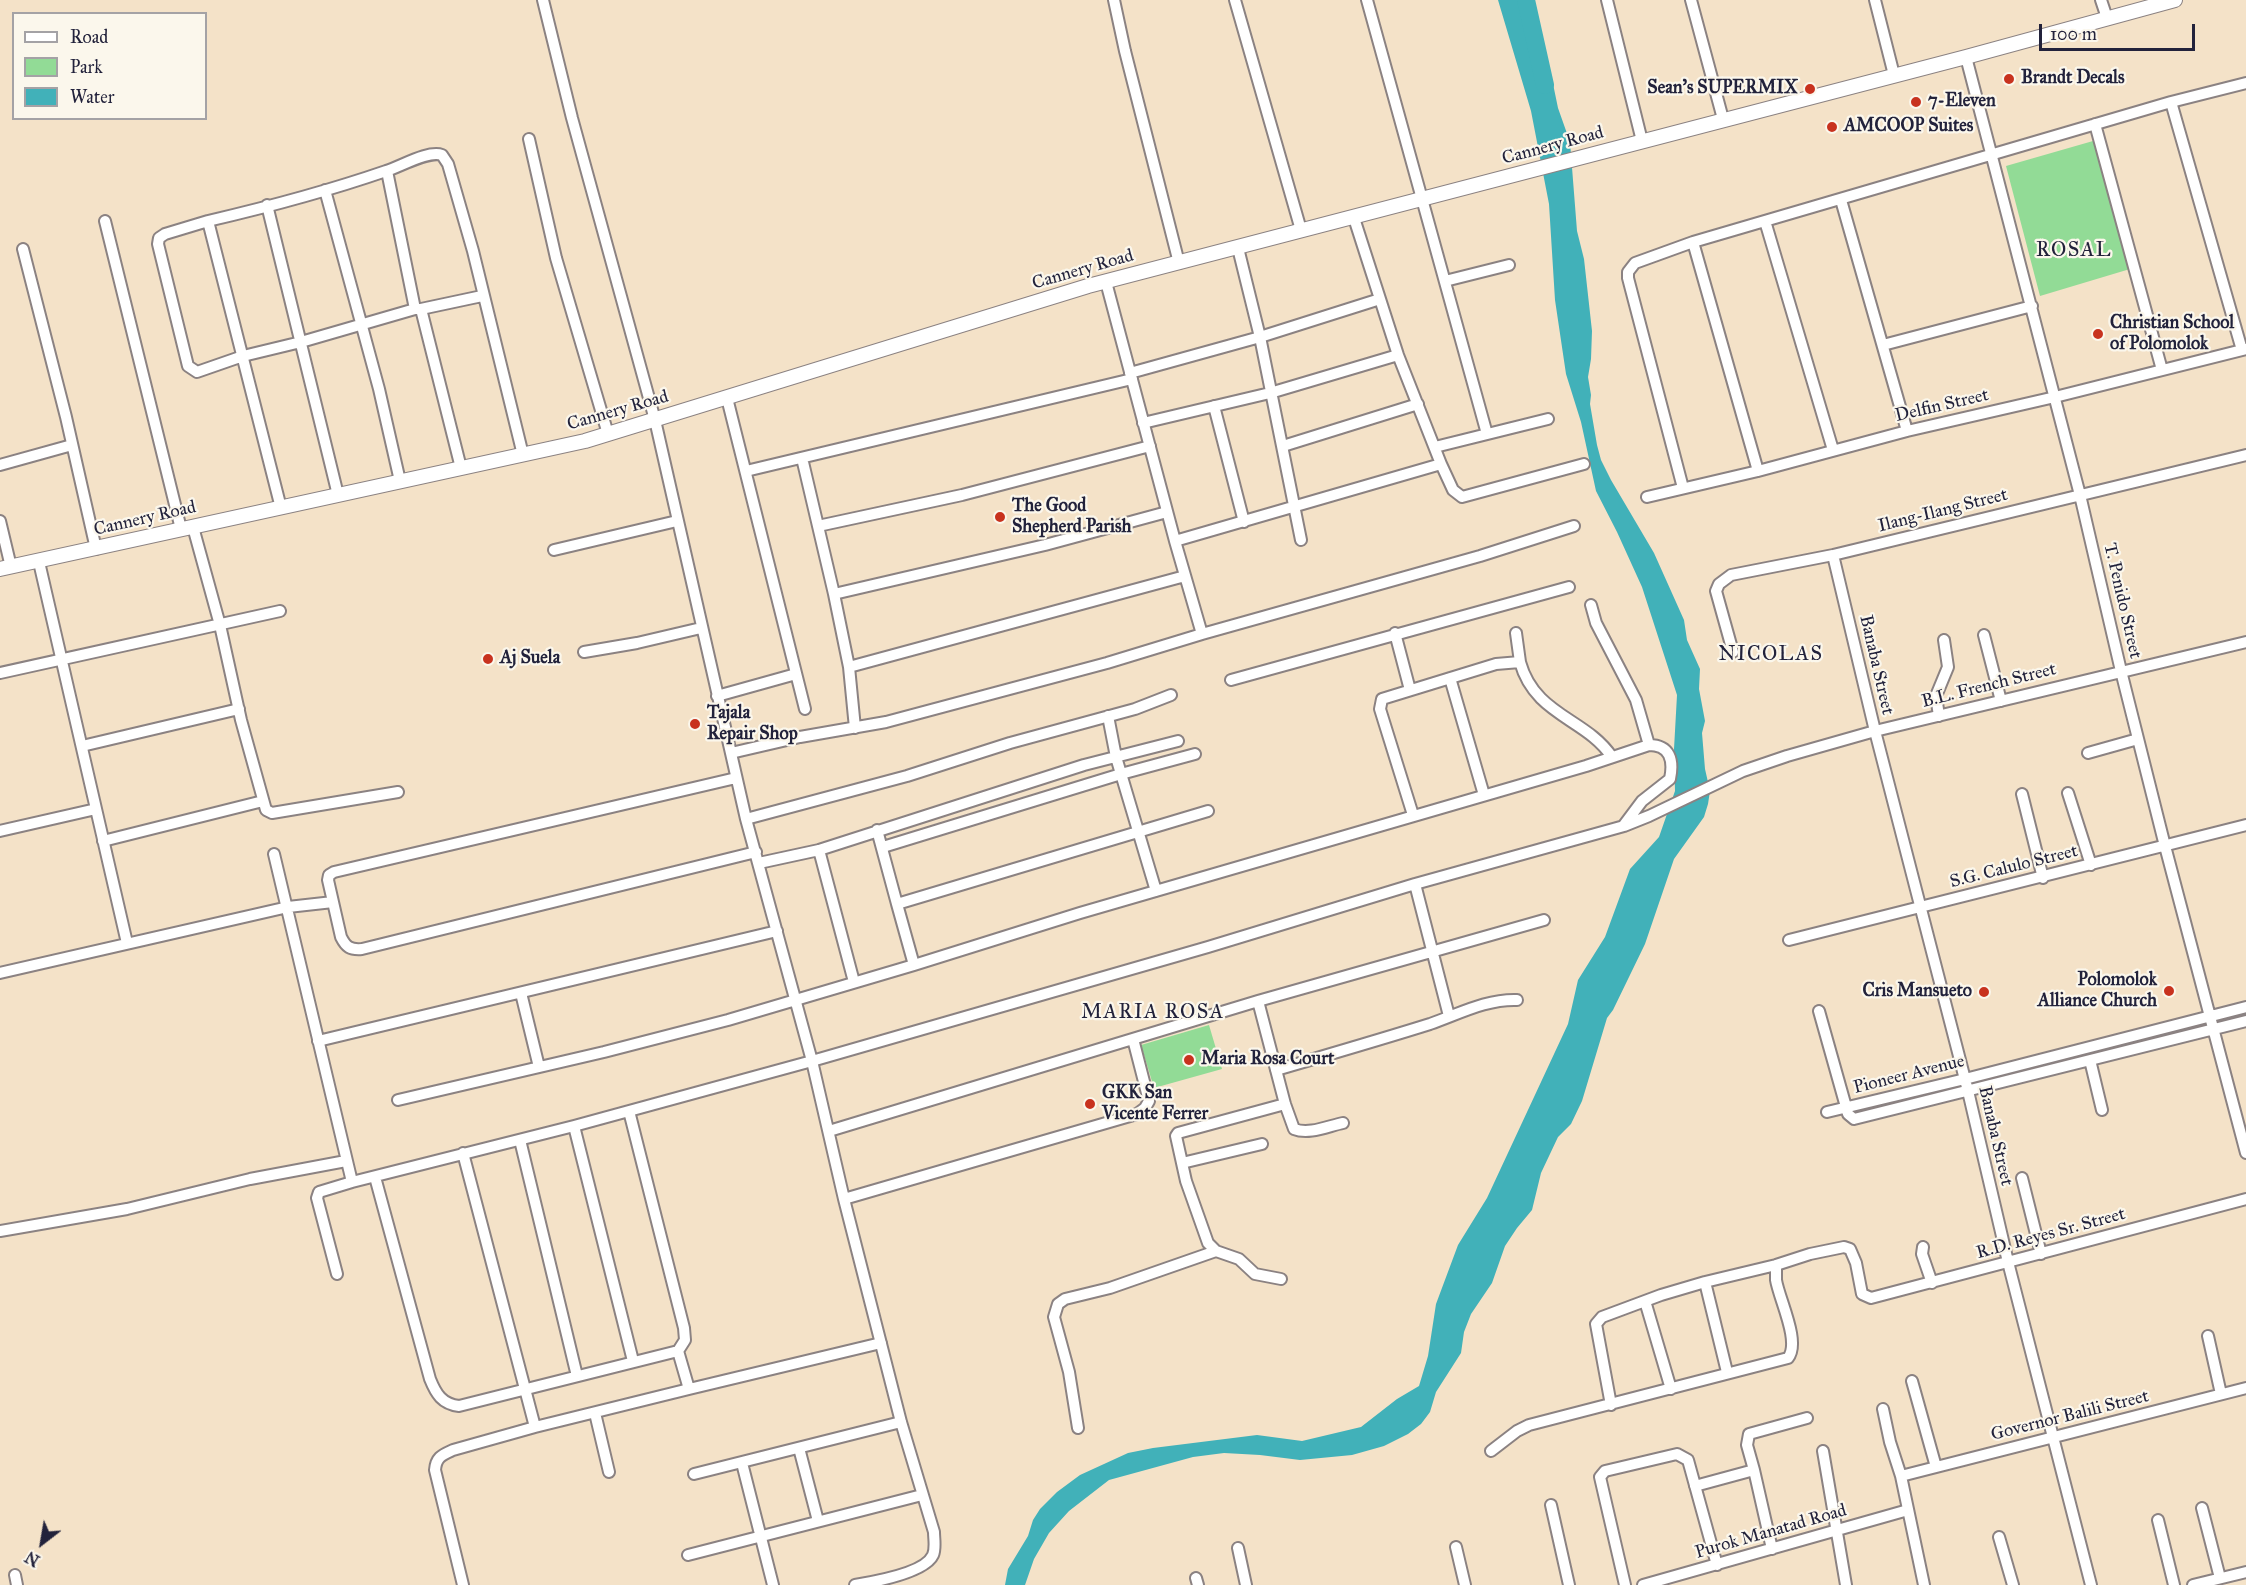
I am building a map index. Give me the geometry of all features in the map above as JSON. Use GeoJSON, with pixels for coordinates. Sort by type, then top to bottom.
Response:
{"type":"FeatureCollection","features":[{"type":"Feature","properties":{"kind":"main road","name":"Cannery Road"},"geometry":{"type":"LineString","coordinates":[[5,568],[523,455],[608,434],[1106,282],[1966,57],[2175,0]]}},
{"type":"Feature","properties":{"kind":"street"},"geometry":{"type":"LineString","coordinates":[[543,0],[572,118],[655,420],[746,819],[812,1061],[881,1343],[934,1532],[935,1545],[929,1561],[917,1568],[883,1580],[855,1585]]}},
{"type":"Feature","properties":{"kind":"street"},"geometry":{"type":"LineString","coordinates":[[1114,0],[1127,61],[1179,263]]}},
{"type":"Feature","properties":{"kind":"street"},"geometry":{"type":"LineString","coordinates":[[1235,0],[1301,230]]}},
{"type":"Feature","properties":{"kind":"street"},"geometry":{"type":"LineString","coordinates":[[1367,0],[1487,434]]}},
{"type":"Feature","properties":{"kind":"street"},"geometry":{"type":"LineString","coordinates":[[1607,0],[1642,141]]}},
{"type":"Feature","properties":{"kind":"street"},"geometry":{"type":"LineString","coordinates":[[1691,0],[1723,119]]}},
{"type":"Feature","properties":{"kind":"street"},"geometry":{"type":"LineString","coordinates":[[1875,0],[1894,75]]}},
{"type":"Feature","properties":{"kind":"street"},"geometry":{"type":"LineString","coordinates":[[2101,0],[2107,18]]}},
{"type":"Feature","properties":{"kind":"street","name":"T. Penido Street"},"geometry":{"type":"LineString","coordinates":[[1966,57],[2080,495],[2165,846],[2246,1153]]}},
{"type":"Feature","properties":{"kind":"street"},"geometry":{"type":"LineString","coordinates":[[1683,488],[1628,273],[1635,263],[1693,242],[2171,102],[2246,83]]}},
{"type":"Feature","properties":{"kind":"street"},"geometry":{"type":"LineString","coordinates":[[2171,102],[2244,350]]}},
{"type":"Feature","properties":{"kind":"street"},"geometry":{"type":"LineString","coordinates":[[2095,124],[2162,370]]}},
{"type":"Feature","properties":{"kind":"street"},"geometry":{"type":"LineString","coordinates":[[529,139],[556,258],[608,434]]}},
{"type":"Feature","properties":{"kind":"street"},"geometry":{"type":"LineString","coordinates":[[482,296],[360,324],[243,356],[197,372],[188,366],[158,244],[159,238],[165,234],[208,221],[325,190],[438,153],[445,158],[473,251],[482,296],[523,455]]}},
{"type":"Feature","properties":{"kind":"street"},"geometry":{"type":"LineString","coordinates":[[387,171],[418,309],[461,468]]}},
{"type":"Feature","properties":{"kind":"street"},"geometry":{"type":"LineString","coordinates":[[325,190],[379,389],[400,481]]}},
{"type":"Feature","properties":{"kind":"street"},"geometry":{"type":"LineString","coordinates":[[1841,200],[1907,431]]}},
{"type":"Feature","properties":{"kind":"street"},"geometry":{"type":"LineString","coordinates":[[267,205],[338,495]]}},
{"type":"Feature","properties":{"kind":"street"},"geometry":{"type":"LineString","coordinates":[[1354,218],[1398,355],[1453,490],[1462,497],[1584,464]]}},
{"type":"Feature","properties":{"kind":"street"},"geometry":{"type":"LineString","coordinates":[[105,221],[187,528],[220,625],[239,710],[266,810],[272,813],[398,792]]}},
{"type":"Feature","properties":{"kind":"street"},"geometry":{"type":"LineString","coordinates":[[208,221],[281,508]]}},
{"type":"Feature","properties":{"kind":"street"},"geometry":{"type":"LineString","coordinates":[[1765,221],[1833,450]]}},
{"type":"Feature","properties":{"kind":"street"},"geometry":{"type":"LineString","coordinates":[[1693,242],[1758,471]]}},
{"type":"Feature","properties":{"kind":"street"},"geometry":{"type":"LineString","coordinates":[[1238,248],[1260,337],[1301,540]]}},
{"type":"Feature","properties":{"kind":"street"},"geometry":{"type":"LineString","coordinates":[[23,249],[96,549]]}},
{"type":"Feature","properties":{"kind":"street"},"geometry":{"type":"LineString","coordinates":[[1445,281],[1509,265]]}},
{"type":"Feature","properties":{"kind":"street"},"geometry":{"type":"LineString","coordinates":[[1106,282],[1202,634]]}},
{"type":"Feature","properties":{"kind":"street"},"geometry":{"type":"LineString","coordinates":[[746,471],[1131,376],[1380,299]]}},
{"type":"Feature","properties":{"kind":"street"},"geometry":{"type":"LineString","coordinates":[[1883,345],[2032,306]]}},
{"type":"Feature","properties":{"kind":"street","name":"Delfin Street"},"geometry":{"type":"LineString","coordinates":[[1647,497],[1758,471],[1907,431],[2244,350]]}},
{"type":"Feature","properties":{"kind":"street"},"geometry":{"type":"LineString","coordinates":[[1143,423],[1270,393],[1398,355]]}},
{"type":"Feature","properties":{"kind":"street"},"geometry":{"type":"LineString","coordinates":[[727,398],[805,709]]}},
{"type":"Feature","properties":{"kind":"street"},"geometry":{"type":"LineString","coordinates":[[1283,446],[1418,404]]}},
{"type":"Feature","properties":{"kind":"street"},"geometry":{"type":"LineString","coordinates":[[1214,406],[1244,522]]}},
{"type":"Feature","properties":{"kind":"street"},"geometry":{"type":"LineString","coordinates":[[1435,447],[1548,419]]}},
{"type":"Feature","properties":{"kind":"street"},"geometry":{"type":"LineString","coordinates":[[0,465],[72,445]]}},
{"type":"Feature","properties":{"kind":"street"},"geometry":{"type":"LineString","coordinates":[[818,526],[962,495],[1149,446]]}},
{"type":"Feature","properties":{"kind":"street","name":"Ilang-Ilang Street"},"geometry":{"type":"LineString","coordinates":[[1733,652],[1716,591],[1719,584],[1731,575],[1833,555],[2246,455]]}},
{"type":"Feature","properties":{"kind":"street"},"geometry":{"type":"LineString","coordinates":[[802,459],[849,667],[855,728]]}},
{"type":"Feature","properties":{"kind":"street"},"geometry":{"type":"LineString","coordinates":[[1175,541],[1441,464]]}},
{"type":"Feature","properties":{"kind":"street"},"geometry":{"type":"LineString","coordinates":[[834,594],[1045,545],[1167,512]]}},
{"type":"Feature","properties":{"kind":"street"},"geometry":{"type":"LineString","coordinates":[[554,550],[677,521]]}},
{"type":"Feature","properties":{"kind":"street"},"geometry":{"type":"LineString","coordinates":[[0,522],[5,568]]}},
{"type":"Feature","properties":{"kind":"street"},"geometry":{"type":"LineString","coordinates":[[731,753],[800,737],[855,728],[1107,663],[1480,556],[1574,526]]}},
{"type":"Feature","properties":{"kind":"street","name":"Banaba Street"},"geometry":{"type":"LineString","coordinates":[[1833,555],[1875,730],[1968,1091],[2008,1262],[2091,1585]]}},
{"type":"Feature","properties":{"kind":"street"},"geometry":{"type":"LineString","coordinates":[[39,562],[127,943]]}},
{"type":"Feature","properties":{"kind":"street"},"geometry":{"type":"LineString","coordinates":[[849,667],[1185,576]]}},
{"type":"Feature","properties":{"kind":"street"},"geometry":{"type":"LineString","coordinates":[[1231,680],[1395,633],[1569,587]]}},
{"type":"Feature","properties":{"kind":"street"},"geometry":{"type":"LineString","coordinates":[[1591,606],[1596,623],[1636,700],[1648,745]]}},
{"type":"Feature","properties":{"kind":"street"},"geometry":{"type":"LineString","coordinates":[[0,673],[280,611]]}},
{"type":"Feature","properties":{"kind":"street"},"geometry":{"type":"LineString","coordinates":[[584,652],[637,643],[701,628]]}},
{"type":"Feature","properties":{"kind":"street"},"geometry":{"type":"LineString","coordinates":[[1395,633],[1410,690]]}},
{"type":"Feature","properties":{"kind":"street"},"geometry":{"type":"LineString","coordinates":[[1516,633],[1520,662],[1528,681],[1540,698],[1567,721],[1605,746],[1612,757]]}},
{"type":"Feature","properties":{"kind":"street"},"geometry":{"type":"LineString","coordinates":[[1984,635],[2001,701]]}},
{"type":"Feature","properties":{"kind":"street"},"geometry":{"type":"LineString","coordinates":[[1938,716],[1936,696],[1948,667],[1944,640]]}},
{"type":"Feature","properties":{"kind":"street","name":"B.L. French Street"},"geometry":{"type":"LineString","coordinates":[[337,1274],[317,1198],[319,1192],[327,1187],[375,1177],[574,1126],[812,1061],[1415,884],[1624,826],[1743,771],[1875,730],[2246,642]]}},
{"type":"Feature","properties":{"kind":"street"},"geometry":{"type":"LineString","coordinates":[[1413,815],[1380,709],[1382,699],[1497,664],[1520,662]]}},
{"type":"Feature","properties":{"kind":"street"},"geometry":{"type":"LineString","coordinates":[[717,696],[796,674]]}},
{"type":"Feature","properties":{"kind":"street"},"geometry":{"type":"LineString","coordinates":[[1450,678],[1484,795]]}},
{"type":"Feature","properties":{"kind":"street"},"geometry":{"type":"LineString","coordinates":[[746,819],[907,776],[1010,743],[1135,709],[1171,695]]}},
{"type":"Feature","properties":{"kind":"street"},"geometry":{"type":"LineString","coordinates":[[82,746],[239,710]]}},
{"type":"Feature","properties":{"kind":"street"},"geometry":{"type":"LineString","coordinates":[[1108,716],[1116,757],[1156,891]]}},
{"type":"Feature","properties":{"kind":"street"},"geometry":{"type":"LineString","coordinates":[[2088,753],[2138,739]]}},
{"type":"Feature","properties":{"kind":"street"},"geometry":{"type":"LineString","coordinates":[[736,778],[334,872],[329,875],[328,880],[345,945],[352,949],[362,949],[757,858],[819,850],[1116,757],[1178,741]]}},
{"type":"Feature","properties":{"kind":"street"},"geometry":{"type":"LineString","coordinates":[[398,1100],[717,1023],[1648,745],[1658,745],[1668,752],[1671,765],[1670,779],[1642,801],[1624,826]]}},
{"type":"Feature","properties":{"kind":"street"},"geometry":{"type":"LineString","coordinates":[[883,847],[1121,774],[1195,754]]}},
{"type":"Feature","properties":{"kind":"street"},"geometry":{"type":"LineString","coordinates":[[2068,793],[2091,865]]}},
{"type":"Feature","properties":{"kind":"street"},"geometry":{"type":"LineString","coordinates":[[2022,794],[2043,878]]}},
{"type":"Feature","properties":{"kind":"street"},"geometry":{"type":"LineString","coordinates":[[103,841],[263,801]]}},
{"type":"Feature","properties":{"kind":"street"},"geometry":{"type":"LineString","coordinates":[[0,831],[96,809]]}},
{"type":"Feature","properties":{"kind":"street"},"geometry":{"type":"LineString","coordinates":[[897,904],[1208,811]]}},
{"type":"Feature","properties":{"kind":"street","name":"S.G. Calulo Street"},"geometry":{"type":"LineString","coordinates":[[1789,940],[2043,878],[2246,825]]}},
{"type":"Feature","properties":{"kind":"street"},"geometry":{"type":"LineString","coordinates":[[877,830],[914,965]]}},
{"type":"Feature","properties":{"kind":"street"},"geometry":{"type":"LineString","coordinates":[[819,850],[854,982]]}},
{"type":"Feature","properties":{"kind":"street"},"geometry":{"type":"LineString","coordinates":[[274,854],[352,1182]]}},
{"type":"Feature","properties":{"kind":"street"},"geometry":{"type":"LineString","coordinates":[[1415,884],[1434,950],[1449,1016]]}},
{"type":"Feature","properties":{"kind":"street"},"geometry":{"type":"LineString","coordinates":[[0,973],[288,907],[333,902]]}},
{"type":"Feature","properties":{"kind":"street"},"geometry":{"type":"LineString","coordinates":[[829,1131],[1258,1001],[1544,920]]}},
{"type":"Feature","properties":{"kind":"street"},"geometry":{"type":"LineString","coordinates":[[318,1041],[777,931]]}},
{"type":"Feature","properties":{"kind":"street"},"geometry":{"type":"LineString","coordinates":[[520,993],[539,1067]]}},
{"type":"Feature","properties":{"kind":"street"},"geometry":{"type":"LineString","coordinates":[[1276,1070],[1500,1000],[1517,1000]]}},
{"type":"Feature","properties":{"kind":"street"},"geometry":{"type":"LineString","coordinates":[[1258,1001],[1290,1124],[1300,1132],[1343,1123]]}},
{"type":"Feature","properties":{"kind":"street","name":"Pioneer Avenue"},"geometry":{"type":"LineString","coordinates":[[2246,1007],[1846,1107],[1848,1115],[1856,1118],[2246,1021]]}},
{"type":"Feature","properties":{"kind":"street"},"geometry":{"type":"LineString","coordinates":[[1819,1011],[1846,1107],[1827,1112]]}},
{"type":"Feature","properties":{"kind":"street"},"geometry":{"type":"LineString","coordinates":[[844,1199],[1137,1114],[1145,1108],[1149,1101],[1133,1039]]}},
{"type":"Feature","properties":{"kind":"street"},"geometry":{"type":"LineString","coordinates":[[2090,1060],[2102,1110]]}},
{"type":"Feature","properties":{"kind":"street"},"geometry":{"type":"LineString","coordinates":[[1281,1279],[1256,1274],[1233,1256],[1216,1251],[1208,1243],[1182,1163],[1176,1136],[1178,1133],[1284,1104]]}},
{"type":"Feature","properties":{"kind":"street"},"geometry":{"type":"LineString","coordinates":[[375,1177],[392,1233],[424,1360],[430,1379],[444,1402],[459,1406],[678,1351],[685,1340],[684,1328],[629,1111]]}},
{"type":"Feature","properties":{"kind":"street"},"geometry":{"type":"LineString","coordinates":[[574,1126],[633,1361]]}},
{"type":"Feature","properties":{"kind":"street"},"geometry":{"type":"LineString","coordinates":[[520,1140],[577,1376]]}},
{"type":"Feature","properties":{"kind":"street"},"geometry":{"type":"LineString","coordinates":[[1182,1163],[1262,1144]]}},
{"type":"Feature","properties":{"kind":"street"},"geometry":{"type":"LineString","coordinates":[[463,1154],[535,1427]]}},
{"type":"Feature","properties":{"kind":"street"},"geometry":{"type":"LineString","coordinates":[[0,1231],[127,1209],[250,1179],[346,1161]]}},
{"type":"Feature","properties":{"kind":"street"},"geometry":{"type":"LineString","coordinates":[[2022,1178],[2041,1254]]}},
{"type":"Feature","properties":{"kind":"street","name":"R.D. Reyes Sr. Street"},"geometry":{"type":"LineString","coordinates":[[1776,1265],[1810,1254],[1847,1248],[1854,1255],[1859,1287],[1865,1297],[1893,1293],[1932,1283],[2246,1199]]}},
{"type":"Feature","properties":{"kind":"street"},"geometry":{"type":"LineString","coordinates":[[1923,1247],[1922,1254],[1932,1283]]}},
{"type":"Feature","properties":{"kind":"street"},"geometry":{"type":"LineString","coordinates":[[1078,1428],[1069,1372],[1054,1317],[1058,1304],[1065,1299],[1110,1288],[1216,1251]]}},
{"type":"Feature","properties":{"kind":"street"},"geometry":{"type":"LineString","coordinates":[[1491,1451],[1517,1431],[1529,1425],[1671,1389],[1727,1372],[1787,1359],[1791,1354],[1792,1340],[1776,1279],[1776,1265],[1705,1282],[1645,1300],[1602,1317],[1597,1322],[1596,1330],[1611,1404]]}},
{"type":"Feature","properties":{"kind":"street"},"geometry":{"type":"LineString","coordinates":[[1705,1282],[1727,1372]]}},
{"type":"Feature","properties":{"kind":"street"},"geometry":{"type":"LineString","coordinates":[[1645,1300],[1671,1389]]}},
{"type":"Feature","properties":{"kind":"street"},"geometry":{"type":"LineString","coordinates":[[2208,1336],[2221,1394]]}},
{"type":"Feature","properties":{"kind":"street"},"geometry":{"type":"LineString","coordinates":[[463,1585],[435,1470],[436,1462],[441,1455],[535,1427],[881,1343]]}},
{"type":"Feature","properties":{"kind":"street"},"geometry":{"type":"LineString","coordinates":[[678,1351],[689,1389]]}},
{"type":"Feature","properties":{"kind":"street"},"geometry":{"type":"LineString","coordinates":[[1912,1381],[1936,1467]]}},
{"type":"Feature","properties":{"kind":"street","name":"Governor Balili Street"},"geometry":{"type":"LineString","coordinates":[[1901,1476],[2246,1388]]}},
{"type":"Feature","properties":{"kind":"street"},"geometry":{"type":"LineString","coordinates":[[1883,1409],[1890,1442],[1901,1476],[1924,1585]]}},
{"type":"Feature","properties":{"kind":"street"},"geometry":{"type":"LineString","coordinates":[[595,1413],[609,1472]]}},
{"type":"Feature","properties":{"kind":"street"},"geometry":{"type":"LineString","coordinates":[[1772,1549],[1748,1445],[1749,1434],[1808,1418]]}},
{"type":"Feature","properties":{"kind":"street"},"geometry":{"type":"LineString","coordinates":[[694,1474],[902,1422]]}},
{"type":"Feature","properties":{"kind":"street"},"geometry":{"type":"LineString","coordinates":[[799,1449],[818,1521]]}},
{"type":"Feature","properties":{"kind":"street"},"geometry":{"type":"LineString","coordinates":[[1823,1451],[1846,1585]]}},
{"type":"Feature","properties":{"kind":"street"},"geometry":{"type":"LineString","coordinates":[[1625,1585],[1600,1477],[1602,1473],[1677,1454],[1688,1460],[1717,1565]]}},
{"type":"Feature","properties":{"kind":"street"},"geometry":{"type":"LineString","coordinates":[[742,1463],[773,1585]]}},
{"type":"Feature","properties":{"kind":"street"},"geometry":{"type":"LineString","coordinates":[[1695,1486],[1754,1470]]}},
{"type":"Feature","properties":{"kind":"street"},"geometry":{"type":"LineString","coordinates":[[688,1555],[922,1495]]}},
{"type":"Feature","properties":{"kind":"street"},"geometry":{"type":"LineString","coordinates":[[1551,1505],[1569,1585]]}},
{"type":"Feature","properties":{"kind":"street"},"geometry":{"type":"LineString","coordinates":[[2202,1508],[2220,1578]]}},
{"type":"Feature","properties":{"kind":"street","name":"Purok Manatad Road"},"geometry":{"type":"LineString","coordinates":[[1643,1585],[1908,1510]]}},
{"type":"Feature","properties":{"kind":"street"},"geometry":{"type":"LineString","coordinates":[[2158,1520],[2174,1585]]}},
{"type":"Feature","properties":{"kind":"street"},"geometry":{"type":"LineString","coordinates":[[1999,1537],[2013,1585]]}},
{"type":"Feature","properties":{"kind":"street"},"geometry":{"type":"LineString","coordinates":[[1456,1547],[1465,1585]]}},
{"type":"Feature","properties":{"kind":"street"},"geometry":{"type":"LineString","coordinates":[[1238,1548],[1246,1585]]}},
{"type":"Feature","properties":{"kind":"street"},"geometry":{"type":"LineString","coordinates":[[2193,1585],[2246,1572]]}},
{"type":"Feature","properties":{"kind":"green space"},"geometry":{"type":"Polygon","coordinates":[[[2093,141],[2130,269],[2040,296],[2006,166],[2093,141]]]}},
{"type":"Feature","properties":{"kind":"green space"},"geometry":{"type":"Polygon","coordinates":[[[1209,1025],[1222,1069],[1154,1088],[1141,1045],[1209,1025]]]}},
{"type":"Feature","properties":{"kind":"water"},"geometry":{"type":"Polygon","coordinates":[[[1498,0],[1530,0],[1541,61],[1552,79],[1558,108],[1570,142],[1577,231],[1584,259],[1592,331],[1588,377],[1597,445],[1601,460],[1611,480],[1654,553],[1684,620],[1687,640],[1700,669],[1699,689],[1705,721],[1702,733],[1705,769],[1710,791],[1704,817],[1674,859],[1645,944],[1607,1018],[1582,1101],[1571,1124],[1558,1137],[1541,1173],[1532,1210],[1505,1246],[1492,1283],[1471,1314],[1464,1332],[1461,1353],[1436,1392],[1430,1412],[1421,1424],[1408,1434],[1384,1446],[1352,1455],[1300,1460],[1224,1453],[1193,1457],[1109,1480],[1069,1511],[1049,1533],[1034,1559],[1025,1585],[1005,1585],[1008,1569],[1028,1536],[1033,1520],[1040,1509],[1057,1492],[1080,1475],[1128,1453],[1153,1448],[1257,1435],[1302,1441],[1361,1427],[1397,1399],[1419,1386],[1428,1356],[1436,1304],[1458,1245],[1487,1198],[1568,1024],[1578,980],[1605,937],[1630,869],[1659,837],[1675,791],[1674,749],[1677,695],[1642,587],[1596,491],[1581,422],[1566,374],[1555,300],[1549,204],[1531,111],[1498,0]]]}},
{"type":"Feature","properties":{"kind":"waterway"},"geometry":{"type":"LineString","coordinates":[[1526,0],[1545,85]]}},
{"type":"Feature","properties":{"kind":"place","name":"Brandt Decals"},"geometry":{"type":"Point","coordinates":[2009,79]}},
{"type":"Feature","properties":{"kind":"place","name":"Sean's SUPERMIX"},"geometry":{"type":"Point","coordinates":[1810,89]}},
{"type":"Feature","properties":{"kind":"place","name":"7-Eleven"},"geometry":{"type":"Point","coordinates":[1916,102]}},
{"type":"Feature","properties":{"kind":"place","name":"AMCOOP Suites"},"geometry":{"type":"Point","coordinates":[1832,127]}},
{"type":"Feature","properties":{"kind":"place","name":"Christian School of Polomolok"},"geometry":{"type":"Point","coordinates":[2098,334]}},
{"type":"Feature","properties":{"kind":"place","name":"The Good Shepherd Parish"},"geometry":{"type":"Point","coordinates":[1000,517]}},
{"type":"Feature","properties":{"kind":"place","name":"Aj Suela"},"geometry":{"type":"Point","coordinates":[488,659]}},
{"type":"Feature","properties":{"kind":"place","name":"Tajala Repair Shop"},"geometry":{"type":"Point","coordinates":[695,724]}},
{"type":"Feature","properties":{"kind":"place","name":"Polomolok Alliance Church"},"geometry":{"type":"Point","coordinates":[2169,991]}},
{"type":"Feature","properties":{"kind":"place","name":"Cris Mansueto"},"geometry":{"type":"Point","coordinates":[1984,992]}},
{"type":"Feature","properties":{"kind":"place","name":"Maria Rosa Court"},"geometry":{"type":"Point","coordinates":[1189,1060]}},
{"type":"Feature","properties":{"kind":"place","name":"GKK San Vicente Ferrer"},"geometry":{"type":"Point","coordinates":[1090,1104]}},
{"type":"Feature","properties":{"kind":"district","name":"ROSAL"},"geometry":{"type":"Point","coordinates":[2074,251]}},
{"type":"Feature","properties":{"kind":"district","name":"NICOLAS"},"geometry":{"type":"Point","coordinates":[1771,655]}},
{"type":"Feature","properties":{"kind":"district","name":"MARIA ROSA"},"geometry":{"type":"Point","coordinates":[1153,1013]}}]}
